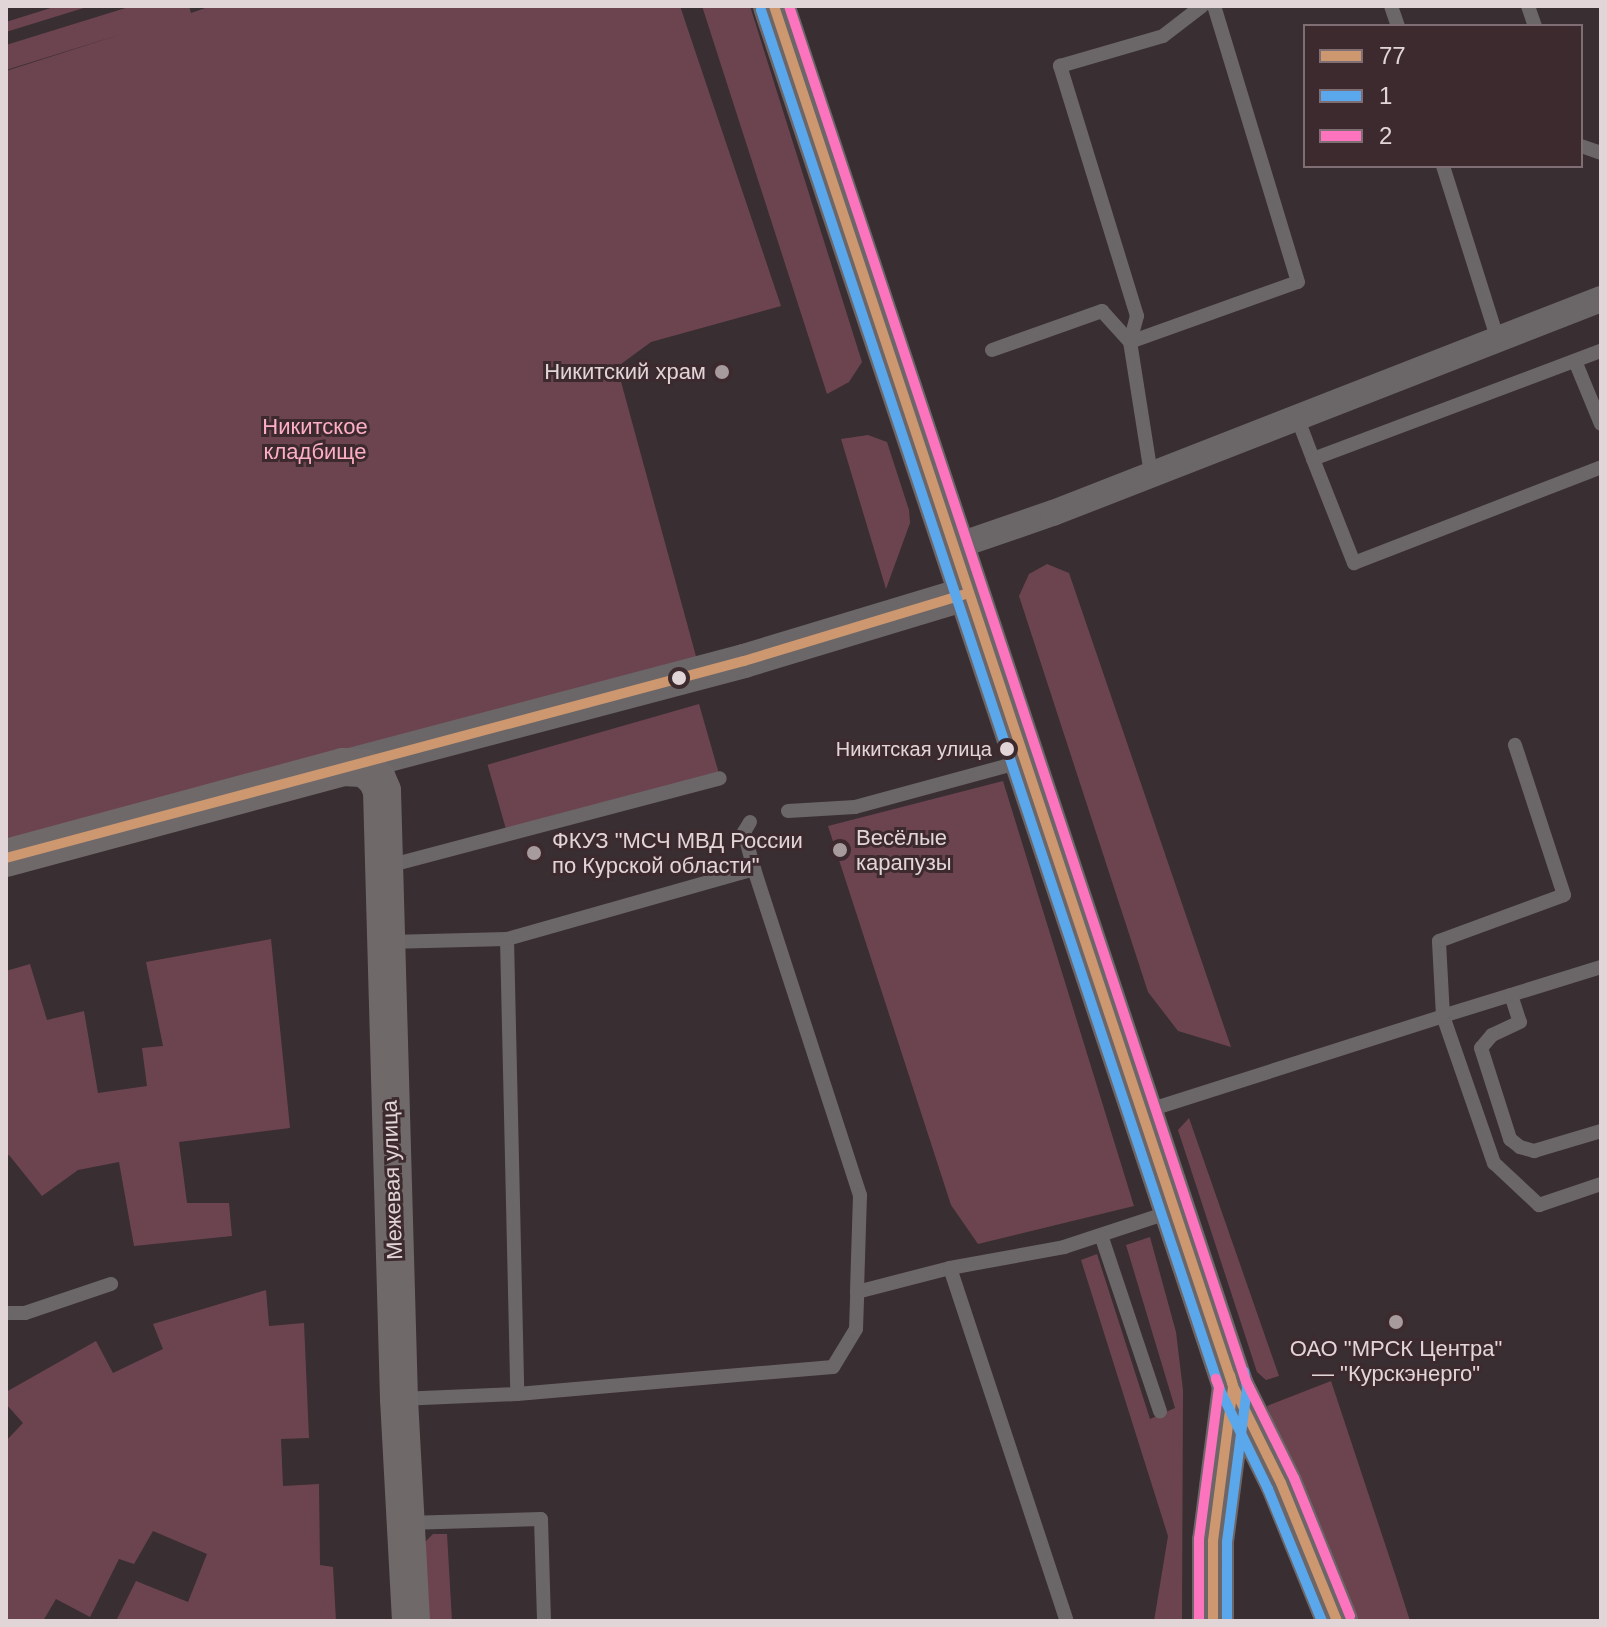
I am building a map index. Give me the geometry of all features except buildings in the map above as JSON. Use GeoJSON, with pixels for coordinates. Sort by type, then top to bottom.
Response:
{"type":"FeatureCollection","features":[{"type":"Feature","properties":{"kind":"main road"},"geometry":{"type":"LineString","coordinates":[[774,6],[1233,1386],[1281,1483],[1337,1621]]}},
{"type":"Feature","properties":{"kind":"main road"},"geometry":{"type":"LineString","coordinates":[[6,858],[343,767]]}},
{"type":"Feature","properties":{"kind":"main road","name":"Межевая улица"},"geometry":{"type":"LineString","coordinates":[[343,767],[365,768],[380,784],[399,1399],[411,1621]]}},
{"type":"Feature","properties":{"kind":"main road"},"geometry":{"type":"LineString","coordinates":[[1213,1621],[1213,1541],[1233,1386]]}},
{"type":"Feature","properties":{"kind":"street"},"geometry":{"type":"LineString","coordinates":[[954,547],[1601,299]]}},
{"type":"Feature","properties":{"kind":"street"},"geometry":{"type":"LineString","coordinates":[[343,767],[744,661],[969,593]]}},
{"type":"Feature","properties":{"kind":"lane"},"geometry":{"type":"LineString","coordinates":[[1151,474],[1130,342],[1137,316],[1060,66],[1163,36],[1202,6]]}},
{"type":"Feature","properties":{"kind":"lane"},"geometry":{"type":"LineString","coordinates":[[1130,342],[1298,282],[1214,6]]}},
{"type":"Feature","properties":{"kind":"lane"},"geometry":{"type":"LineString","coordinates":[[1444,168],[1498,340]]}},
{"type":"Feature","properties":{"kind":"lane"},"geometry":{"type":"LineString","coordinates":[[992,350],[1102,311],[1130,342]]}},
{"type":"Feature","properties":{"kind":"lane"},"geometry":{"type":"LineString","coordinates":[[1313,459],[1601,351]]}},
{"type":"Feature","properties":{"kind":"lane"},"geometry":{"type":"LineString","coordinates":[[1575,361],[1601,424]]}},
{"type":"Feature","properties":{"kind":"lane"},"geometry":{"type":"LineString","coordinates":[[1297,417],[1354,563],[1601,467]]}},
{"type":"Feature","properties":{"kind":"lane"},"geometry":{"type":"LineString","coordinates":[[1515,745],[1564,895],[1439,941],[1443,1016],[1494,1163],[1539,1205],[1601,1184]]}},
{"type":"Feature","properties":{"kind":"lane"},"geometry":{"type":"LineString","coordinates":[[788,811],[855,807],[1025,761]]}},
{"type":"Feature","properties":{"kind":"lane"},"geometry":{"type":"LineString","coordinates":[[384,868],[720,778]]}},
{"type":"Feature","properties":{"kind":"lane"},"geometry":{"type":"LineString","coordinates":[[399,1399],[517,1394],[833,1367],[856,1329],[860,1195],[754,869],[744,832],[750,822]]}},
{"type":"Feature","properties":{"kind":"lane"},"geometry":{"type":"LineString","coordinates":[[386,942],[507,939],[754,869]]}},
{"type":"Feature","properties":{"kind":"lane"},"geometry":{"type":"LineString","coordinates":[[507,939],[517,1394]]}},
{"type":"Feature","properties":{"kind":"lane"},"geometry":{"type":"LineString","coordinates":[[1142,1113],[1601,967]]}},
{"type":"Feature","properties":{"kind":"lane"},"geometry":{"type":"LineString","coordinates":[[1511,995],[1520,1022],[1492,1035],[1481,1048],[1510,1139],[1520,1147],[1534,1151],[1601,1131]]}},
{"type":"Feature","properties":{"kind":"lane"},"geometry":{"type":"LineString","coordinates":[[857,1292],[950,1268],[1064,1247],[1174,1211]]}},
{"type":"Feature","properties":{"kind":"lane"},"geometry":{"type":"LineString","coordinates":[[1101,1235],[1160,1411]]}},
{"type":"Feature","properties":{"kind":"lane"},"geometry":{"type":"LineString","coordinates":[[950,1268],[1066,1619]]}},
{"type":"Feature","properties":{"kind":"lane"},"geometry":{"type":"LineString","coordinates":[[6,1313],[25,1313],[111,1284]]}},
{"type":"Feature","properties":{"kind":"lane"},"geometry":{"type":"LineString","coordinates":[[405,1523],[541,1519],[544,1621]]}},
{"type":"Feature","properties":{"kind":"green space"},"geometry":{"type":"Polygon","coordinates":[[[57,6],[90,6],[6,32],[6,22],[57,6]]]}},
{"type":"Feature","properties":{"kind":"green space","name":"Никитское кладбище"},"geometry":{"type":"Polygon","coordinates":[[[132,6],[189,6],[191,13],[211,6],[680,6],[781,306],[651,342],[617,367],[697,660],[6,849],[6,71],[125,33],[6,70],[6,45],[132,6]]]}},
{"type":"Feature","properties":{"kind":"green space"},"geometry":{"type":"Polygon","coordinates":[[[702,6],[750,6],[862,362],[849,382],[827,394],[702,6]]]}},
{"type":"Feature","properties":{"kind":"green space"},"geometry":{"type":"Polygon","coordinates":[[[868,435],[887,442],[909,510],[910,523],[886,589],[841,439],[868,435]]]}},
{"type":"Feature","properties":{"kind":"green space"},"geometry":{"type":"Polygon","coordinates":[[[1047,564],[1069,573],[1231,1047],[1178,1031],[1148,992],[1019,596],[1029,574],[1047,564]]]}},
{"type":"Feature","properties":{"kind":"green space"},"geometry":{"type":"Polygon","coordinates":[[[699,704],[720,778],[509,839],[488,765],[699,704]]]}},
{"type":"Feature","properties":{"kind":"green space"},"geometry":{"type":"Polygon","coordinates":[[[1003,781],[1134,1206],[978,1244],[951,1205],[828,826],[1003,781]]]}},
{"type":"Feature","properties":{"kind":"green space"},"geometry":{"type":"Polygon","coordinates":[[[271,939],[290,1128],[179,1142],[187,1203],[229,1203],[232,1236],[134,1246],[119,1162],[78,1170],[42,1196],[9,1155],[6,1157],[6,971],[30,964],[47,1020],[84,1011],[98,1093],[147,1086],[142,1048],[163,1046],[146,962],[271,939]]]}},
{"type":"Feature","properties":{"kind":"green space"},"geometry":{"type":"Polygon","coordinates":[[[1189,1118],[1279,1376],[1266,1380],[1257,1372],[1178,1130],[1189,1118]]]}},
{"type":"Feature","properties":{"kind":"green space"},"geometry":{"type":"Polygon","coordinates":[[[1150,1237],[1176,1332],[1183,1390],[1182,1621],[1154,1621],[1168,1536],[1081,1260],[1097,1254],[1150,1419],[1175,1408],[1126,1245],[1150,1237]]]}},
{"type":"Feature","properties":{"kind":"green space"},"geometry":{"type":"Polygon","coordinates":[[[266,1290],[269,1326],[304,1323],[309,1438],[281,1439],[283,1486],[319,1484],[320,1565],[333,1567],[336,1621],[116,1621],[136,1581],[188,1602],[207,1554],[153,1531],[134,1564],[119,1559],[90,1617],[56,1599],[43,1621],[6,1621],[6,1441],[23,1423],[6,1404],[6,1392],[96,1341],[113,1373],[163,1349],[153,1324],[266,1290]]]}},
{"type":"Feature","properties":{"kind":"green space"},"geometry":{"type":"Polygon","coordinates":[[[1331,1381],[1410,1621],[1353,1621],[1303,1504],[1267,1406],[1331,1381]]]}},
{"type":"Feature","properties":{"kind":"green space"},"geometry":{"type":"Polygon","coordinates":[[[433,1534],[447,1534],[452,1621],[428,1621],[424,1543],[433,1534]]]}},
{"type":"Feature","properties":{"kind":"transit line","name":"77"},"geometry":{"type":"LineString","coordinates":[[774,6],[1233,1386],[1281,1483],[1337,1621]]}},
{"type":"Feature","properties":{"kind":"transit line","name":"2"},"geometry":{"type":"LineString","coordinates":[[789,6],[1246,1381],[1294,1478],[1350,1616]]}},
{"type":"Feature","properties":{"kind":"transit line","name":"1"},"geometry":{"type":"LineString","coordinates":[[761,10],[1220,1390],[1268,1489],[1322,1621]]}},
{"type":"Feature","properties":{"kind":"transit line","name":"77"},"geometry":{"type":"LineString","coordinates":[[6,858],[744,661],[969,593]]}},
{"type":"Feature","properties":{"kind":"transit line","name":"1"},"geometry":{"type":"LineString","coordinates":[[1227,1621],[1227,1542],[1247,1388],[1244,1371]]}},
{"type":"Feature","properties":{"kind":"transit line","name":"77"},"geometry":{"type":"LineString","coordinates":[[1213,1621],[1213,1541],[1233,1386],[1230,1375]]}},
{"type":"Feature","properties":{"kind":"transit line","name":"2"},"geometry":{"type":"LineString","coordinates":[[1199,1621],[1199,1539],[1219,1387],[1216,1379]]}},
{"type":"Feature","properties":{"kind":"place","name":"Никитский храм"},"geometry":{"type":"Point","coordinates":[722,372]}},
{"type":"Feature","properties":{"kind":"place","name":"Никитская улица"},"geometry":{"type":"Point","coordinates":[1007,749]}},
{"type":"Feature","properties":{"kind":"place","name":"Весёлые карапузы"},"geometry":{"type":"Point","coordinates":[840,850]}},
{"type":"Feature","properties":{"kind":"place","name":"ФКУЗ \"МСЧ МВД России по Курской области\""},"geometry":{"type":"Point","coordinates":[534,853]}},
{"type":"Feature","properties":{"kind":"place","name":"ОАО \"МРСК Центра\" — \"Курскэнерго\""},"geometry":{"type":"Point","coordinates":[1396,1322]}}]}
